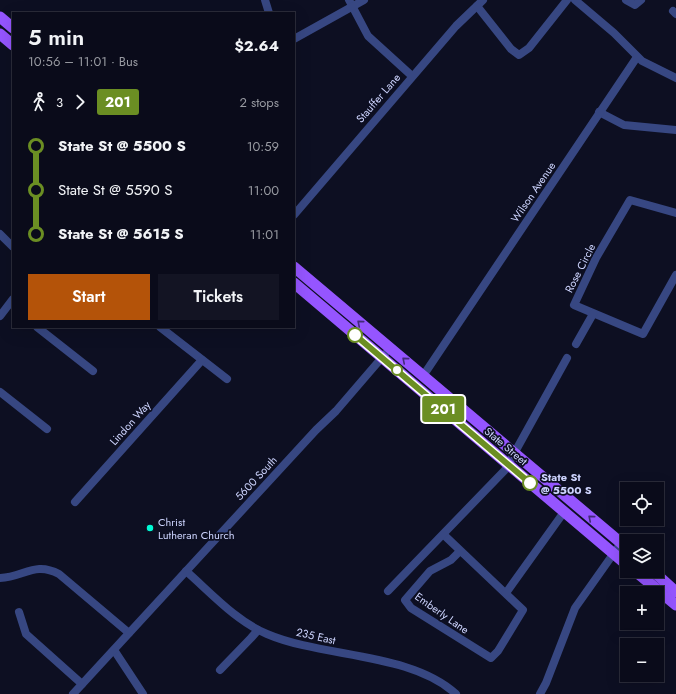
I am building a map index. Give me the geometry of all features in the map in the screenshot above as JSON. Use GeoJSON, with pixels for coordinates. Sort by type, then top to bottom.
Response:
{"type":"FeatureCollection","features":[{"type":"Feature","properties":{"kind":"main road"},"geometry":{"type":"LineString","coordinates":[[0,17],[12,27]]}},
{"type":"Feature","properties":{"kind":"main road"},"geometry":{"type":"LineString","coordinates":[[0,34],[12,44]]}},
{"type":"Feature","properties":{"kind":"main road","name":"State Street"},"geometry":{"type":"LineString","coordinates":[[295,267],[620,543]]}},
{"type":"Feature","properties":{"kind":"main road","name":"State Street"},"geometry":{"type":"LineString","coordinates":[[295,284],[620,559]]}},
{"type":"Feature","properties":{"kind":"main road"},"geometry":{"type":"LineString","coordinates":[[643,578],[676,605]]}},
{"type":"Feature","properties":{"kind":"main road"},"geometry":{"type":"LineString","coordinates":[[661,578],[676,592]]}},
{"type":"Feature","properties":{"kind":"street"},"geometry":{"type":"LineString","coordinates":[[265,0],[269,12]]}},
{"type":"Feature","properties":{"kind":"street"},"geometry":{"type":"LineString","coordinates":[[295,38],[350,3],[364,0]]}},
{"type":"Feature","properties":{"kind":"street","name":"Stauffer Lane"},"geometry":{"type":"LineString","coordinates":[[295,214],[412,76],[456,26],[483,0]]}},
{"type":"Feature","properties":{"kind":"street"},"geometry":{"type":"LineString","coordinates":[[476,6],[511,49],[519,55],[529,48],[567,0]]}},
{"type":"Feature","properties":{"kind":"street"},"geometry":{"type":"LineString","coordinates":[[575,0],[614,33],[642,61],[676,78]]}},
{"type":"Feature","properties":{"kind":"street"},"geometry":{"type":"LineString","coordinates":[[626,0],[638,3]]}},
{"type":"Feature","properties":{"kind":"street"},"geometry":{"type":"LineString","coordinates":[[350,3],[368,36],[412,76]]}},
{"type":"Feature","properties":{"kind":"street","name":"Wilson Avenue"},"geometry":{"type":"LineString","coordinates":[[423,376],[637,57]]}},
{"type":"Feature","properties":{"kind":"street"},"geometry":{"type":"LineString","coordinates":[[599,112],[624,125],[676,130]]}},
{"type":"Feature","properties":{"kind":"street","name":"Rose Circle"},"geometry":{"type":"LineString","coordinates":[[675,279],[644,334],[574,305],[596,258],[630,200],[676,213]]}},
{"type":"Feature","properties":{"kind":"street"},"geometry":{"type":"LineString","coordinates":[[0,234],[12,246]]}},
{"type":"Feature","properties":{"kind":"street"},"geometry":{"type":"LineString","coordinates":[[0,316],[11,304]]}},
{"type":"Feature","properties":{"kind":"street"},"geometry":{"type":"LineString","coordinates":[[576,344],[593,314]]}},
{"type":"Feature","properties":{"kind":"street"},"geometry":{"type":"LineString","coordinates":[[38,328],[93,371]]}},
{"type":"Feature","properties":{"kind":"street"},"geometry":{"type":"LineString","coordinates":[[161,328],[226,379]]}},
{"type":"Feature","properties":{"kind":"street","name":"5600 South"},"geometry":{"type":"LineString","coordinates":[[73,694],[316,430],[336,411],[390,348]]}},
{"type":"Feature","properties":{"kind":"street"},"geometry":{"type":"LineString","coordinates":[[388,591],[444,535],[508,464],[515,454],[567,358]]}},
{"type":"Feature","properties":{"kind":"street","name":"Lindon Way"},"geometry":{"type":"LineString","coordinates":[[75,502],[202,360]]}},
{"type":"Feature","properties":{"kind":"street"},"geometry":{"type":"LineString","coordinates":[[0,392],[47,429]]}},
{"type":"Feature","properties":{"kind":"street"},"geometry":{"type":"LineString","coordinates":[[444,535],[506,593],[564,512]]}},
{"type":"Feature","properties":{"kind":"street"},"geometry":{"type":"LineString","coordinates":[[540,694],[550,673],[575,608],[614,554],[620,549]]}},
{"type":"Feature","properties":{"kind":"street","name":"Emberly Lane"},"geometry":{"type":"LineString","coordinates":[[460,551],[451,560],[430,571],[405,600],[411,608],[491,658],[511,631],[523,610],[506,593]]}},
{"type":"Feature","properties":{"kind":"street"},"geometry":{"type":"LineString","coordinates":[[0,578],[14,576],[34,568],[50,569],[59,574],[130,633]]}},
{"type":"Feature","properties":{"kind":"street","name":"235 East"},"geometry":{"type":"LineString","coordinates":[[186,570],[233,613],[258,630],[281,639],[410,669],[435,680],[456,694]]}},
{"type":"Feature","properties":{"kind":"street"},"geometry":{"type":"LineString","coordinates":[[19,612],[26,634],[82,684]]}},
{"type":"Feature","properties":{"kind":"street"},"geometry":{"type":"LineString","coordinates":[[220,670],[258,630]]}},
{"type":"Feature","properties":{"kind":"street"},"geometry":{"type":"LineString","coordinates":[[114,650],[143,694]]}},
{"type":"Feature","properties":{"kind":"bus line","name":"201"},"geometry":{"type":"LineString","coordinates":[[355,335],[530,483]]}},
{"type":"Feature","properties":{"kind":"place","name":"State St @ 5500 S"},"geometry":{"type":"Point","coordinates":[530,483]}},
{"type":"Feature","properties":{"kind":"place","name":"Christ Lutheran Church"},"geometry":{"type":"Point","coordinates":[150,528]}}]}
